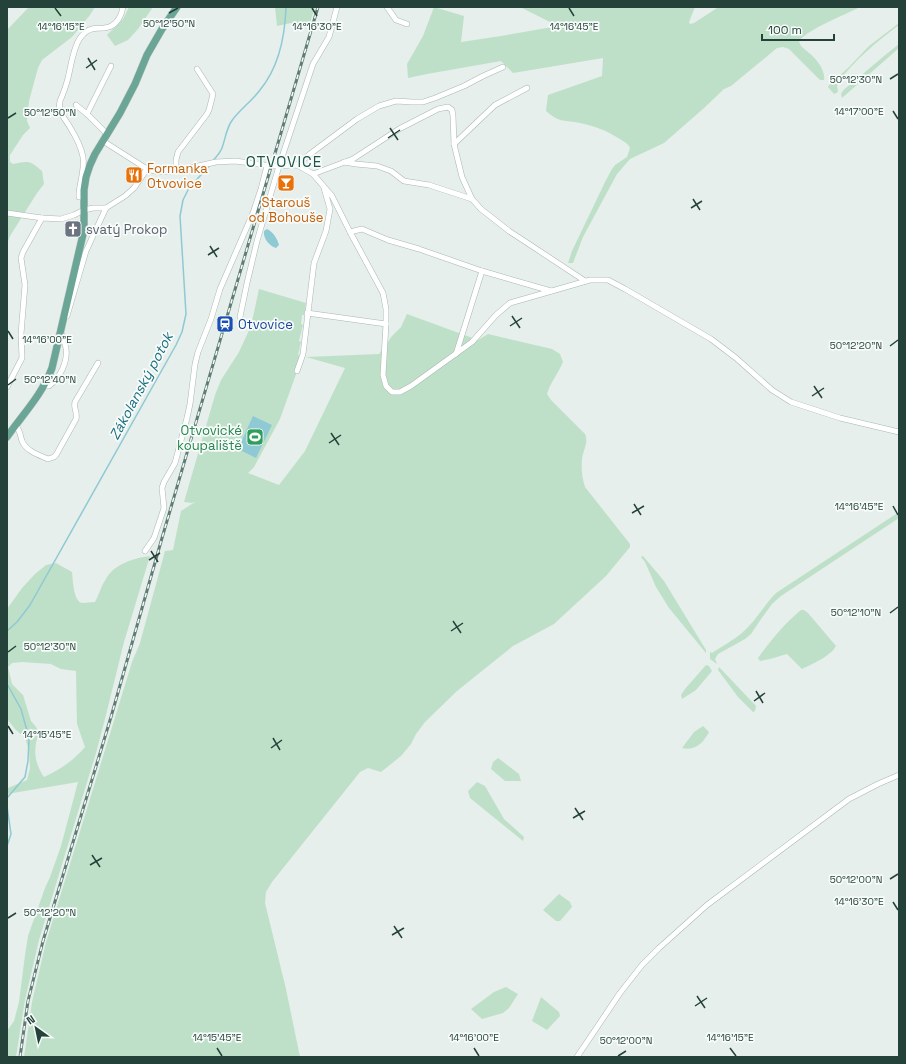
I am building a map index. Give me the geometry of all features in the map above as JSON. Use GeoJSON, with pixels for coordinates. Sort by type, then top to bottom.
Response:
{"type":"FeatureCollection","features":[{"type":"Feature","properties":{"kind":"main road"},"geometry":{"type":"LineString","coordinates":[[7,437],[33,403],[44,386],[52,368],[84,230],[83,197],[86,177],[90,165],[135,84],[147,54],[177,7]]}},
{"type":"Feature","properties":{"kind":"street"},"geometry":{"type":"LineString","coordinates":[[83,197],[79,197],[83,158],[74,135],[63,118],[60,104],[78,42],[88,30],[92,28],[106,28],[116,23],[123,7]]}},
{"type":"Feature","properties":{"kind":"street"},"geometry":{"type":"LineString","coordinates":[[240,317],[257,241],[279,166],[313,64],[329,37],[337,7]]}},
{"type":"Feature","properties":{"kind":"street"},"geometry":{"type":"LineString","coordinates":[[387,7],[396,20],[407,24]]}},
{"type":"Feature","properties":{"kind":"street"},"geometry":{"type":"LineString","coordinates":[[87,114],[111,66]]}},
{"type":"Feature","properties":{"kind":"street"},"geometry":{"type":"LineString","coordinates":[[297,165],[357,119],[379,106],[396,101],[422,102],[435,98],[503,67]]}},
{"type":"Feature","properties":{"kind":"street"},"geometry":{"type":"LineString","coordinates":[[176,171],[178,152],[207,114],[213,94],[197,69]]}},
{"type":"Feature","properties":{"kind":"street"},"geometry":{"type":"LineString","coordinates":[[454,144],[495,105],[527,88]]}},
{"type":"Feature","properties":{"kind":"street"},"geometry":{"type":"LineString","coordinates":[[76,105],[108,134]]}},
{"type":"Feature","properties":{"kind":"street"},"geometry":{"type":"LineString","coordinates":[[313,174],[353,159],[399,130],[438,109],[448,107],[452,110],[454,144],[462,177],[472,199],[481,209],[508,231],[585,281]]}},
{"type":"Feature","properties":{"kind":"street"},"geometry":{"type":"LineString","coordinates":[[103,141],[147,169],[159,172],[176,171],[216,162],[235,161],[267,166],[297,165],[313,174],[332,196],[382,293],[386,309],[383,375],[386,386],[392,392],[400,392],[411,386],[472,342],[496,315],[510,303],[585,281],[599,280],[611,281],[711,339],[736,358],[772,390],[791,402],[840,418],[899,432]]}},
{"type":"Feature","properties":{"kind":"street"},"geometry":{"type":"LineString","coordinates":[[344,162],[377,166],[391,171],[404,181],[429,185],[472,199]]}},
{"type":"Feature","properties":{"kind":"street"},"geometry":{"type":"LineString","coordinates":[[145,551],[154,538],[164,508],[162,488],[174,463],[187,418],[198,352],[211,319],[220,289],[253,213],[267,166]]}},
{"type":"Feature","properties":{"kind":"street"},"geometry":{"type":"LineString","coordinates":[[7,212],[42,218],[61,219],[84,210],[106,208],[125,196],[134,188],[147,169]]}},
{"type":"Feature","properties":{"kind":"street"},"geometry":{"type":"LineString","coordinates":[[297,371],[303,354],[314,263],[326,231],[330,210],[324,187]]}},
{"type":"Feature","properties":{"kind":"street"},"geometry":{"type":"LineString","coordinates":[[44,386],[49,386],[54,383],[62,370],[66,349],[60,336],[86,251],[106,208]]}},
{"type":"Feature","properties":{"kind":"street"},"geometry":{"type":"LineString","coordinates":[[7,387],[20,361],[22,352],[21,334],[25,285],[21,258],[42,218]]}},
{"type":"Feature","properties":{"kind":"street"},"geometry":{"type":"LineString","coordinates":[[350,232],[362,229],[388,240],[482,271],[552,291]]}},
{"type":"Feature","properties":{"kind":"street"},"geometry":{"type":"LineString","coordinates":[[456,354],[482,271]]}},
{"type":"Feature","properties":{"kind":"street"},"geometry":{"type":"LineString","coordinates":[[307,313],[386,324]]}},
{"type":"Feature","properties":{"kind":"street"},"geometry":{"type":"LineString","coordinates":[[16,426],[19,430],[23,443],[27,448],[48,459],[54,457],[76,419],[74,406],[75,402],[98,363]]}},
{"type":"Feature","properties":{"kind":"street"},"geometry":{"type":"LineString","coordinates":[[577,1057],[620,993],[642,965],[696,914],[849,799],[899,775]]}},
{"type":"Feature","properties":{"kind":"green space"},"geometry":{"type":"Polygon","coordinates":[[[29,7],[95,7],[72,37],[42,60],[38,68],[29,101],[27,121],[30,128],[23,135],[10,155],[10,162],[13,164],[23,162],[32,163],[42,171],[44,184],[10,236],[7,244],[7,30],[29,7]]]}},
{"type":"Feature","properties":{"kind":"green space"},"geometry":{"type":"Polygon","coordinates":[[[129,7],[153,7],[138,29],[128,40],[115,46],[107,35],[123,19],[129,7]]]}},
{"type":"Feature","properties":{"kind":"green space"},"geometry":{"type":"Polygon","coordinates":[[[275,7],[315,7],[308,29],[291,23],[277,26],[275,7]]]}},
{"type":"Feature","properties":{"kind":"green space"},"geometry":{"type":"Polygon","coordinates":[[[434,7],[464,16],[461,42],[558,26],[520,7],[695,7],[689,22],[690,24],[721,7],[860,7],[818,27],[799,41],[820,65],[824,80],[820,80],[789,49],[783,47],[777,48],[731,86],[724,89],[664,143],[630,159],[617,174],[583,237],[573,263],[568,263],[572,251],[612,169],[615,165],[627,157],[630,148],[623,141],[590,125],[555,118],[546,111],[548,95],[602,76],[603,58],[513,73],[501,61],[408,78],[407,64],[423,36],[434,7]]]}},
{"type":"Feature","properties":{"kind":"green space"},"geometry":{"type":"Polygon","coordinates":[[[899,23],[899,25],[851,66],[838,82],[838,92],[834,94],[828,87],[829,85],[869,46],[899,23]]]}},
{"type":"Feature","properties":{"kind":"green space"},"geometry":{"type":"Polygon","coordinates":[[[899,44],[899,48],[842,98],[841,94],[845,88],[899,44]]]}},
{"type":"Feature","properties":{"kind":"green space"},"geometry":{"type":"Polygon","coordinates":[[[259,289],[306,303],[304,315],[302,315],[301,324],[303,325],[299,341],[301,342],[298,355],[300,356],[299,366],[280,419],[254,467],[248,473],[279,485],[305,451],[345,368],[306,357],[379,354],[392,336],[401,327],[407,314],[478,340],[488,334],[552,349],[560,354],[563,362],[547,394],[551,400],[585,434],[586,443],[583,456],[582,477],[585,487],[630,544],[630,547],[606,576],[554,624],[513,646],[457,691],[425,722],[411,744],[401,756],[381,772],[368,768],[360,772],[272,882],[266,892],[265,903],[286,989],[300,1057],[24,1057],[32,1002],[46,942],[132,662],[140,643],[165,551],[173,550],[181,511],[195,502],[184,502],[215,395],[221,380],[239,352],[251,326],[259,289]]]}},
{"type":"Feature","properties":{"kind":"green space"},"geometry":{"type":"Polygon","coordinates":[[[899,512],[899,518],[781,596],[772,604],[751,634],[718,654],[715,659],[717,664],[710,659],[710,652],[712,653],[743,632],[776,593],[899,512]]]}},
{"type":"Feature","properties":{"kind":"green space"},"geometry":{"type":"Polygon","coordinates":[[[150,556],[124,642],[96,753],[39,940],[25,1000],[16,1057],[7,1057],[7,1031],[14,1021],[19,1002],[28,936],[61,846],[78,782],[7,794],[8,788],[27,780],[30,768],[29,750],[25,738],[15,729],[8,720],[7,716],[7,609],[22,588],[46,565],[56,563],[72,572],[75,594],[79,601],[85,603],[95,602],[104,582],[114,569],[131,560],[150,556]],[[22,662],[12,663],[8,667],[12,684],[23,695],[31,721],[39,733],[35,750],[36,761],[44,777],[66,764],[85,747],[77,724],[76,671],[61,669],[51,664],[22,662]]]}},
{"type":"Feature","properties":{"kind":"green space"},"geometry":{"type":"Polygon","coordinates":[[[643,556],[664,581],[706,650],[706,653],[669,608],[656,587],[645,562],[641,557],[643,556]]]}},
{"type":"Feature","properties":{"kind":"green space"},"geometry":{"type":"Polygon","coordinates":[[[801,610],[808,613],[836,646],[834,650],[802,669],[787,654],[760,661],[758,658],[773,639],[801,610]]]}},
{"type":"Feature","properties":{"kind":"green space"},"geometry":{"type":"Polygon","coordinates":[[[706,665],[709,666],[712,671],[696,690],[682,699],[681,695],[685,689],[706,665]]]}},
{"type":"Feature","properties":{"kind":"green space"},"geometry":{"type":"Polygon","coordinates":[[[719,667],[756,706],[755,711],[753,712],[738,697],[718,670],[719,667]]]}},
{"type":"Feature","properties":{"kind":"green space"},"geometry":{"type":"Polygon","coordinates":[[[703,726],[709,732],[702,743],[687,749],[682,748],[694,732],[703,726]]]}},
{"type":"Feature","properties":{"kind":"green space"},"geometry":{"type":"Polygon","coordinates":[[[498,758],[519,774],[521,781],[505,781],[491,769],[493,762],[498,758]]]}},
{"type":"Feature","properties":{"kind":"green space"},"geometry":{"type":"Polygon","coordinates":[[[477,782],[485,786],[504,819],[524,837],[523,841],[470,798],[468,791],[477,782]]]}},
{"type":"Feature","properties":{"kind":"green space"},"geometry":{"type":"Polygon","coordinates":[[[559,894],[570,902],[572,907],[560,921],[556,921],[543,910],[559,894]]]}},
{"type":"Feature","properties":{"kind":"green space"},"geometry":{"type":"Polygon","coordinates":[[[506,987],[518,994],[509,1008],[503,1013],[482,1019],[471,1009],[494,992],[506,987]]]}},
{"type":"Feature","properties":{"kind":"green space"},"geometry":{"type":"Polygon","coordinates":[[[541,997],[559,1012],[560,1016],[547,1030],[532,1021],[541,997]]]}},
{"type":"Feature","properties":{"kind":"water"},"geometry":{"type":"Polygon","coordinates":[[[267,229],[277,240],[279,245],[276,248],[266,239],[264,231],[267,229]]]}},
{"type":"Feature","properties":{"kind":"water","name":"Otvovické koupaliště"},"geometry":{"type":"Polygon","coordinates":[[[253,416],[272,425],[256,458],[238,449],[253,416]]]}},
{"type":"Feature","properties":{"kind":"waterway","name":"Zákolanský potok"},"geometry":{"type":"LineString","coordinates":[[213,161],[221,150],[231,122],[257,94],[272,72],[280,51],[286,7]]}},
{"type":"Feature","properties":{"kind":"waterway","name":"Zákolanský potok"},"geometry":{"type":"LineString","coordinates":[[7,631],[17,622],[30,605],[182,332],[186,314],[180,216],[183,200],[189,188],[210,165]]}},
{"type":"Feature","properties":{"kind":"waterway","name":"Zákolanský potok"},"geometry":{"type":"LineString","coordinates":[[7,684],[21,709],[29,738],[28,761],[25,777],[7,798]]}},
{"type":"Feature","properties":{"kind":"waterway","name":"Zákolanský potok"},"geometry":{"type":"LineString","coordinates":[[7,806],[11,834],[7,846]]}},
{"type":"Feature","properties":{"kind":"railway"},"geometry":{"type":"LineString","coordinates":[[20,1057],[28,1001],[43,941],[111,717],[318,7]]}},
{"type":"Feature","properties":{"kind":"place","name":"Formanka Otvovice"},"geometry":{"type":"Point","coordinates":[134,175]}},
{"type":"Feature","properties":{"kind":"place","name":"Starouš od Bohouše"},"geometry":{"type":"Point","coordinates":[286,183]}},
{"type":"Feature","properties":{"kind":"place","name":"svatý Prokop"},"geometry":{"type":"Point","coordinates":[73,229]}},
{"type":"Feature","properties":{"kind":"place","name":"Otvovice"},"geometry":{"type":"Point","coordinates":[225,324]}},
{"type":"Feature","properties":{"kind":"place","name":"Otvovické koupaliště"},"geometry":{"type":"Point","coordinates":[255,437]}},
{"type":"Feature","properties":{"kind":"district","name":"OTVOVICE"},"geometry":{"type":"Point","coordinates":[284,162]}}]}
